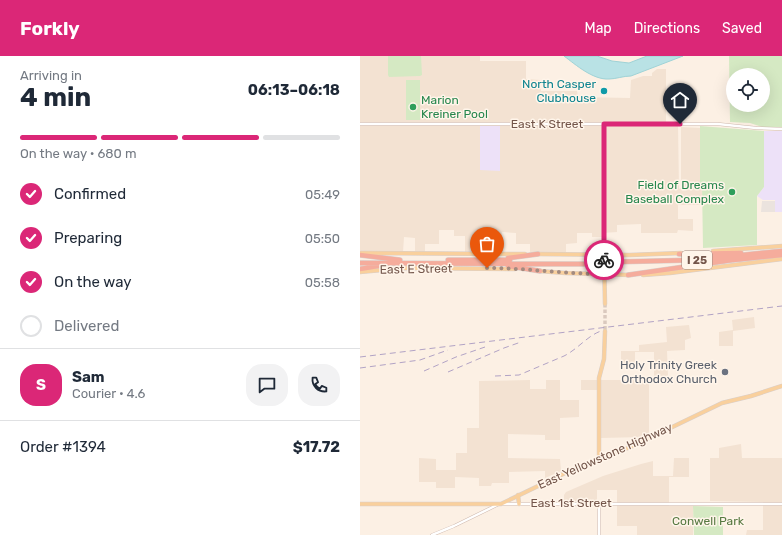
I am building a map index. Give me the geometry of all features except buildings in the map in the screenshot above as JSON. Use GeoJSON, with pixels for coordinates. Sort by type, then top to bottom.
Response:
{"type":"FeatureCollection","features":[{"type":"Feature","properties":{"kind":"highway","name":"I 25"},"geometry":{"type":"LineString","coordinates":[[612,263],[688,260],[782,251]]}},
{"type":"Feature","properties":{"kind":"highway"},"geometry":{"type":"LineString","coordinates":[[679,254],[769,253]]}},
{"type":"Feature","properties":{"kind":"highway"},"geometry":{"type":"LineString","coordinates":[[360,254],[400,261]]}},
{"type":"Feature","properties":{"kind":"highway"},"geometry":{"type":"LineString","coordinates":[[480,262],[538,254]]}},
{"type":"Feature","properties":{"kind":"highway","name":"I 25"},"geometry":{"type":"LineString","coordinates":[[360,261],[675,264],[782,255]]}},
{"type":"Feature","properties":{"kind":"highway"},"geometry":{"type":"LineString","coordinates":[[628,275],[732,260]]}},
{"type":"Feature","properties":{"kind":"highway"},"geometry":{"type":"LineString","coordinates":[[360,268],[400,261]]}},
{"type":"Feature","properties":{"kind":"highway"},"geometry":{"type":"LineString","coordinates":[[480,262],[540,271]]}},
{"type":"Feature","properties":{"kind":"main road"},"geometry":{"type":"LineString","coordinates":[[360,254],[679,254],[782,246]]}},
{"type":"Feature","properties":{"kind":"main road"},"geometry":{"type":"LineString","coordinates":[[604,255],[605,304]]}},
{"type":"Feature","properties":{"kind":"main road","name":"East E Street"},"geometry":{"type":"LineString","coordinates":[[360,272],[404,268],[501,268],[565,273],[628,275],[670,273],[782,259]]}},
{"type":"Feature","properties":{"kind":"main road"},"geometry":{"type":"LineString","coordinates":[[599,459],[598,378],[604,359],[605,331]]}},
{"type":"Feature","properties":{"kind":"main road","name":"East Yellowstone Highway"},"geometry":{"type":"LineString","coordinates":[[501,504],[563,474],[633,446],[722,403],[782,386]]}},
{"type":"Feature","properties":{"kind":"main road"},"geometry":{"type":"LineString","coordinates":[[599,447],[602,453],[609,456]]}},
{"type":"Feature","properties":{"kind":"main road"},"geometry":{"type":"LineString","coordinates":[[518,495],[519,504]]}},
{"type":"Feature","properties":{"kind":"main road","name":"East 1st Street"},"geometry":{"type":"LineString","coordinates":[[360,504],[501,504]]}},
{"type":"Feature","properties":{"kind":"street","name":"East K Street"},"geometry":{"type":"LineString","coordinates":[[360,124],[718,124],[762,129],[782,129]]}},
{"type":"Feature","properties":{"kind":"street"},"geometry":{"type":"LineString","coordinates":[[604,124],[604,255]]}},
{"type":"Feature","properties":{"kind":"street"},"geometry":{"type":"LineString","coordinates":[[599,503],[599,535]]}},
{"type":"Feature","properties":{"kind":"street","name":"East 1st Street"},"geometry":{"type":"LineString","coordinates":[[501,504],[782,504]]}},
{"type":"Feature","properties":{"kind":"street","name":"East Yellowstone Highway"},"geometry":{"type":"LineString","coordinates":[[432,535],[501,504]]}},
{"type":"Feature","properties":{"kind":"shaded area"},"geometry":{"type":"Polygon","coordinates":[[[360,56],[480,56],[480,61],[526,61],[526,79],[540,80],[541,91],[577,91],[578,97],[630,98],[631,80],[643,76],[652,76],[652,73],[657,69],[666,69],[666,125],[678,125],[679,189],[681,188],[681,127],[700,128],[700,185],[702,185],[703,205],[678,205],[678,219],[693,219],[693,231],[678,230],[677,233],[641,233],[641,224],[617,225],[617,232],[602,233],[602,237],[592,237],[592,233],[577,233],[577,243],[566,244],[566,252],[530,252],[530,244],[516,244],[516,233],[502,232],[501,237],[490,237],[489,252],[465,252],[465,236],[454,236],[454,230],[439,230],[439,244],[425,244],[425,252],[415,251],[415,238],[404,237],[403,252],[360,252],[360,56]]]}},
{"type":"Feature","properties":{"kind":"shaded area"},"geometry":{"type":"Polygon","coordinates":[[[480,126],[500,126],[500,171],[480,170],[480,126]]]}},
{"type":"Feature","properties":{"kind":"shaded area"},"geometry":{"type":"Polygon","coordinates":[[[764,131],[782,131],[782,212],[775,212],[775,200],[763,200],[757,196],[764,187],[764,131]]]}},
{"type":"Feature","properties":{"kind":"shaded area"},"geometry":{"type":"Polygon","coordinates":[[[762,201],[775,201],[775,212],[761,212],[762,201]]]}},
{"type":"Feature","properties":{"kind":"shaded area"},"geometry":{"type":"Polygon","coordinates":[[[754,317],[755,328],[733,331],[733,346],[719,346],[719,332],[733,330],[732,320],[754,317]]]}},
{"type":"Feature","properties":{"kind":"shaded area"},"geometry":{"type":"Polygon","coordinates":[[[689,325],[691,338],[685,340],[685,350],[667,351],[668,376],[654,376],[654,352],[635,352],[635,366],[621,366],[621,351],[639,351],[639,345],[667,342],[666,327],[689,325]]]}},
{"type":"Feature","properties":{"kind":"shaded area"},"geometry":{"type":"Polygon","coordinates":[[[530,380],[530,389],[546,389],[546,380],[560,380],[560,400],[579,400],[579,417],[560,418],[560,440],[545,440],[545,435],[508,434],[508,458],[560,459],[561,471],[545,478],[545,471],[509,472],[509,483],[492,483],[491,486],[479,486],[479,478],[455,477],[455,488],[436,488],[436,482],[419,482],[419,458],[436,459],[436,470],[456,470],[456,453],[467,453],[467,428],[479,428],[479,381],[530,380]]]}},
{"type":"Feature","properties":{"kind":"shaded area"},"geometry":{"type":"Polygon","coordinates":[[[581,380],[649,380],[649,434],[643,437],[601,438],[600,390],[581,390],[581,380]]]}},
{"type":"Feature","properties":{"kind":"shaded area"},"geometry":{"type":"Polygon","coordinates":[[[741,444],[742,458],[782,458],[782,535],[746,535],[747,530],[763,530],[763,502],[710,501],[710,458],[719,458],[719,448],[741,444]]]}},
{"type":"Feature","properties":{"kind":"shaded area"},"geometry":{"type":"Polygon","coordinates":[[[674,458],[689,458],[689,477],[669,477],[669,506],[693,506],[693,535],[637,535],[637,526],[617,526],[617,490],[597,490],[597,501],[564,501],[564,495],[566,492],[603,476],[653,461],[653,476],[673,476],[674,458]]]}},
{"type":"Feature","properties":{"kind":"green space"},"geometry":{"type":"Polygon","coordinates":[[[388,56],[421,56],[422,75],[389,77],[388,56]]]}},
{"type":"Feature","properties":{"kind":"green space"},"geometry":{"type":"Polygon","coordinates":[[[729,56],[782,56],[782,127],[762,127],[750,123],[730,122],[730,112],[770,112],[770,68],[729,68],[729,56]]]}},
{"type":"Feature","properties":{"kind":"green space","name":"Marion Kreiner Pool"},"geometry":{"type":"Polygon","coordinates":[[[406,80],[420,80],[420,120],[406,120],[406,80]]]}},
{"type":"Feature","properties":{"kind":"green space","name":"Field of Dreams Baseball Complex"},"geometry":{"type":"Polygon","coordinates":[[[700,126],[764,131],[764,187],[757,196],[757,245],[703,248],[702,185],[700,185],[700,126]]]}},
{"type":"Feature","properties":{"kind":"green space","name":"Conwell Park"},"geometry":{"type":"Polygon","coordinates":[[[693,506],[723,507],[723,535],[694,535],[693,506]]]}},
{"type":"Feature","properties":{"kind":"water"},"geometry":{"type":"Polygon","coordinates":[[[564,56],[597,56],[612,61],[629,63],[647,56],[683,56],[631,76],[603,79],[591,75],[564,56]]]}},
{"type":"Feature","properties":{"kind":"tunnel"},"geometry":{"type":"LineString","coordinates":[[605,304],[605,331]]}},
{"type":"Feature","properties":{"kind":"railway"},"geometry":{"type":"LineString","coordinates":[[360,357],[782,306]]}},
{"type":"Feature","properties":{"kind":"railway"},"geometry":{"type":"LineString","coordinates":[[495,376],[519,375],[564,356],[591,336],[601,331]]}},
{"type":"Feature","properties":{"kind":"railway"},"geometry":{"type":"LineString","coordinates":[[448,372],[521,342]]}},
{"type":"Feature","properties":{"kind":"railway"},"geometry":{"type":"LineString","coordinates":[[424,371],[456,357],[485,347]]}},
{"type":"Feature","properties":{"kind":"railway"},"geometry":{"type":"LineString","coordinates":[[360,368],[420,360],[448,350]]}},
{"type":"Feature","properties":{"kind":"way so far"},"geometry":{"type":"LineString","coordinates":[[487,268],[604,274],[604,260]]}},
{"type":"Feature","properties":{"kind":"place","name":"North Casper Clubhouse"},"geometry":{"type":"Point","coordinates":[604,91]}},
{"type":"Feature","properties":{"kind":"place","name":"Marion Kreiner Pool"},"geometry":{"type":"Point","coordinates":[413,107]}},
{"type":"Feature","properties":{"kind":"place","name":"Field of Dreams Baseball Complex"},"geometry":{"type":"Point","coordinates":[732,192]}},
{"type":"Feature","properties":{"kind":"place","name":"Holy Trinity Greek Orthodox Church"},"geometry":{"type":"Point","coordinates":[725,372]}},
{"type":"Feature","properties":{"kind":"route"},"geometry":{"type":"LineString","coordinates":[[604,260],[604,124],[680,124]]}}]}
